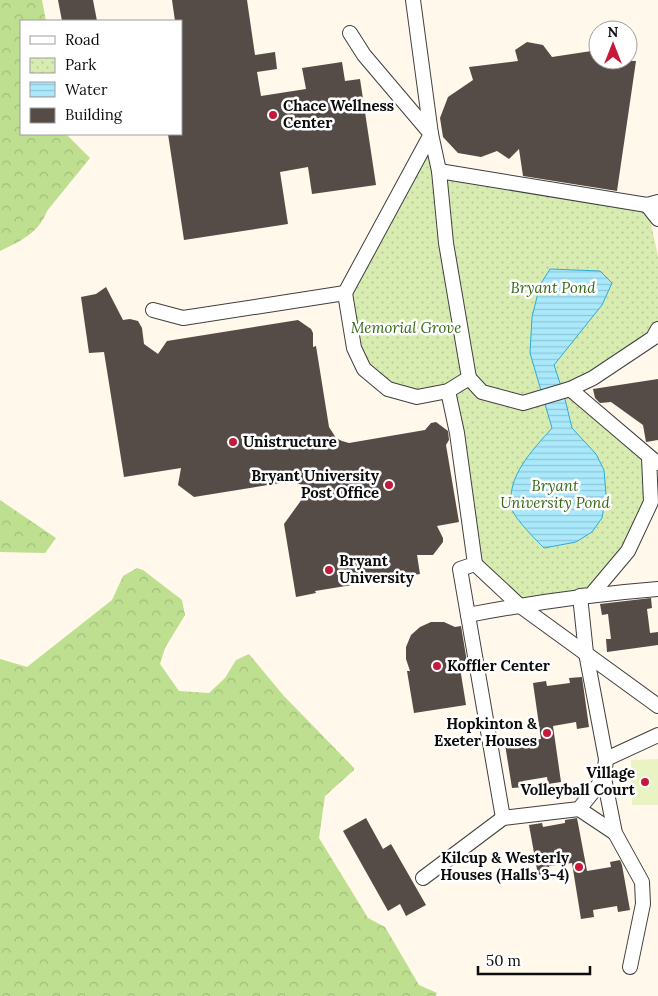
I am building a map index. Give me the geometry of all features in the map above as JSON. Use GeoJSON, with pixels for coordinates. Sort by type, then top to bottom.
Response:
{"type":"FeatureCollection","features":[{"type":"Feature","properties":{"kind":"street"},"geometry":{"type":"LineString","coordinates":[[413,0],[431,134],[439,171],[446,243],[469,378],[482,392],[523,403],[570,389],[593,378],[653,338],[658,329]]}},
{"type":"Feature","properties":{"kind":"street"},"geometry":{"type":"LineString","coordinates":[[350,33],[364,56],[431,134]]}},
{"type":"Feature","properties":{"kind":"street"},"geometry":{"type":"LineString","coordinates":[[431,134],[344,293],[354,348],[364,369],[388,389],[416,397],[448,391],[469,378]]}},
{"type":"Feature","properties":{"kind":"street"},"geometry":{"type":"LineString","coordinates":[[439,171],[652,204],[658,219]]}},
{"type":"Feature","properties":{"kind":"street"},"geometry":{"type":"LineString","coordinates":[[153,310],[183,318],[344,293]]}},
{"type":"Feature","properties":{"kind":"street"},"geometry":{"type":"LineString","coordinates":[[570,389],[654,461],[654,501],[628,551],[585,596],[586,653],[606,758],[604,778],[615,833],[642,882],[643,904],[630,967]]}},
{"type":"Feature","properties":{"kind":"street"},"geometry":{"type":"LineString","coordinates":[[448,391],[457,433],[475,564],[519,605],[658,706]]}},
{"type":"Feature","properties":{"kind":"street"},"geometry":{"type":"LineString","coordinates":[[475,564],[460,569],[503,818]]}},
{"type":"Feature","properties":{"kind":"street"},"geometry":{"type":"LineString","coordinates":[[468,615],[519,605],[658,589]]}},
{"type":"Feature","properties":{"kind":"street"},"geometry":{"type":"LineString","coordinates":[[606,758],[658,735]]}},
{"type":"Feature","properties":{"kind":"street"},"geometry":{"type":"LineString","coordinates":[[579,809],[604,778]]}},
{"type":"Feature","properties":{"kind":"street"},"geometry":{"type":"LineString","coordinates":[[423,878],[503,818],[579,809],[615,833]]}},
{"type":"Feature","properties":{"kind":"green space"},"geometry":{"type":"Polygon","coordinates":[[[0,0],[42,0],[46,20],[20,20],[20,135],[67,135],[90,158],[47,211],[34,231],[0,251],[0,0]]]}},
{"type":"Feature","properties":{"kind":"green space"},"geometry":{"type":"Polygon","coordinates":[[[431,134],[439,171],[647,205],[658,256],[658,329],[570,389],[649,458],[651,502],[628,551],[591,595],[519,605],[475,564],[448,391],[417,397],[364,369],[345,293],[431,134]]]}},
{"type":"Feature","properties":{"kind":"green space"},"geometry":{"type":"Polygon","coordinates":[[[0,500],[56,538],[45,553],[0,552],[0,500]]]}},
{"type":"Feature","properties":{"kind":"green space"},"geometry":{"type":"Polygon","coordinates":[[[137,568],[143,570],[182,600],[185,615],[165,648],[160,664],[179,691],[209,693],[225,678],[236,660],[249,654],[283,695],[354,768],[325,796],[319,838],[368,918],[385,927],[419,985],[437,993],[436,996],[0,996],[0,659],[27,667],[112,600],[123,576],[137,568]]]}},
{"type":"Feature","properties":{"kind":"green space","name":"Village Volleyball Court"},"geometry":{"type":"Polygon","coordinates":[[[658,759],[658,805],[632,805],[631,760],[658,759]]]}},
{"type":"Feature","properties":{"kind":"water"},"geometry":{"type":"Polygon","coordinates":[[[550,269],[600,271],[612,283],[602,305],[554,365],[572,428],[596,454],[604,470],[606,494],[602,518],[592,532],[576,542],[544,548],[517,518],[512,509],[511,497],[513,486],[522,465],[552,428],[530,353],[532,317],[540,285],[550,269]]]}},
{"type":"Feature","properties":{"kind":"building"},"geometry":{"type":"Polygon","coordinates":[[[58,0],[93,0],[97,20],[62,20],[58,0]]]}},
{"type":"Feature","properties":{"kind":"building","name":"Chace Wellness Center"},"geometry":{"type":"Polygon","coordinates":[[[172,0],[247,0],[255,55],[275,52],[277,69],[257,72],[261,96],[306,89],[302,68],[342,62],[345,81],[360,79],[376,185],[312,194],[308,167],[280,172],[288,224],[184,240],[168,135],[182,135],[182,20],[175,20],[172,0]]]}},
{"type":"Feature","properties":{"kind":"building"},"geometry":{"type":"Polygon","coordinates":[[[527,42],[543,45],[552,57],[588,52],[588,70],[635,70],[617,191],[523,176],[519,149],[509,159],[497,151],[481,157],[458,153],[443,137],[440,118],[448,97],[473,80],[469,67],[518,61],[515,50],[527,42]]]}},
{"type":"Feature","properties":{"kind":"building","name":"Unistructure"},"geometry":{"type":"Polygon","coordinates":[[[106,287],[123,320],[138,321],[142,328],[144,344],[158,354],[167,341],[298,320],[311,329],[313,333],[313,347],[316,346],[329,427],[336,438],[342,441],[349,443],[425,430],[431,423],[436,422],[448,431],[449,440],[446,445],[459,522],[437,526],[443,542],[433,555],[417,555],[420,574],[315,591],[316,593],[296,597],[284,524],[310,488],[294,482],[286,482],[194,497],[178,485],[181,468],[124,477],[104,352],[89,353],[81,297],[96,294],[106,287]]]}},
{"type":"Feature","properties":{"kind":"building"},"geometry":{"type":"Polygon","coordinates":[[[658,379],[658,440],[646,442],[643,425],[611,402],[600,403],[595,398],[593,389],[658,379]]]}},
{"type":"Feature","properties":{"kind":"building"},"geometry":{"type":"Polygon","coordinates":[[[651,598],[652,608],[647,609],[650,633],[658,632],[658,645],[607,652],[606,639],[611,639],[608,614],[602,615],[600,604],[651,598]]]}},
{"type":"Feature","properties":{"kind":"building","name":"Koffler Center"},"geometry":{"type":"Polygon","coordinates":[[[431,622],[444,622],[455,627],[461,626],[467,662],[461,674],[466,705],[414,713],[407,671],[410,671],[406,659],[406,647],[411,635],[420,627],[431,622]]]}},
{"type":"Feature","properties":{"kind":"building","name":"Hopkinton & Exeter Houses"},"geometry":{"type":"Polygon","coordinates":[[[582,677],[589,727],[577,729],[576,722],[553,726],[561,782],[548,784],[547,777],[523,781],[524,787],[512,788],[504,738],[516,737],[517,742],[541,739],[533,683],[546,681],[547,686],[570,683],[569,678],[582,677]]]}},
{"type":"Feature","properties":{"kind":"building"},"geometry":{"type":"Polygon","coordinates":[[[366,818],[383,849],[391,844],[426,905],[406,916],[400,904],[388,911],[343,831],[366,818]]]}},
{"type":"Feature","properties":{"kind":"building","name":"Kilcup & Westerly Houses (Halls 3-4)"},"geometry":{"type":"Polygon","coordinates":[[[577,818],[587,871],[611,867],[610,862],[620,860],[630,910],[618,912],[617,906],[593,910],[594,917],[581,919],[572,863],[549,866],[550,873],[538,875],[529,825],[542,823],[543,827],[565,823],[565,820],[577,818]]]}},
{"type":"Feature","properties":{"kind":"place","name":"Chace Wellness Center"},"geometry":{"type":"Point","coordinates":[273,115]}},
{"type":"Feature","properties":{"kind":"place","name":"Unistructure"},"geometry":{"type":"Point","coordinates":[233,442]}},
{"type":"Feature","properties":{"kind":"place","name":"Bryant University Post Office"},"geometry":{"type":"Point","coordinates":[389,485]}},
{"type":"Feature","properties":{"kind":"place","name":"Bryant University"},"geometry":{"type":"Point","coordinates":[329,570]}},
{"type":"Feature","properties":{"kind":"place","name":"Koffler Center"},"geometry":{"type":"Point","coordinates":[437,666]}},
{"type":"Feature","properties":{"kind":"place","name":"Hopkinton & Exeter Houses"},"geometry":{"type":"Point","coordinates":[547,733]}},
{"type":"Feature","properties":{"kind":"place","name":"Village Volleyball Court"},"geometry":{"type":"Point","coordinates":[645,782]}},
{"type":"Feature","properties":{"kind":"place","name":"Kilcup & Westerly Houses (Halls 3-4)"},"geometry":{"type":"Point","coordinates":[579,867]}},
{"type":"Feature","properties":{"kind":"park label","name":"Bryant Pond"},"geometry":{"type":"Point","coordinates":[553,288]}},
{"type":"Feature","properties":{"kind":"park label","name":"Memorial Grove"},"geometry":{"type":"Point","coordinates":[406,328]}},
{"type":"Feature","properties":{"kind":"park label","name":"Bryant University Pond"},"geometry":{"type":"Point","coordinates":[555,494]}}]}
